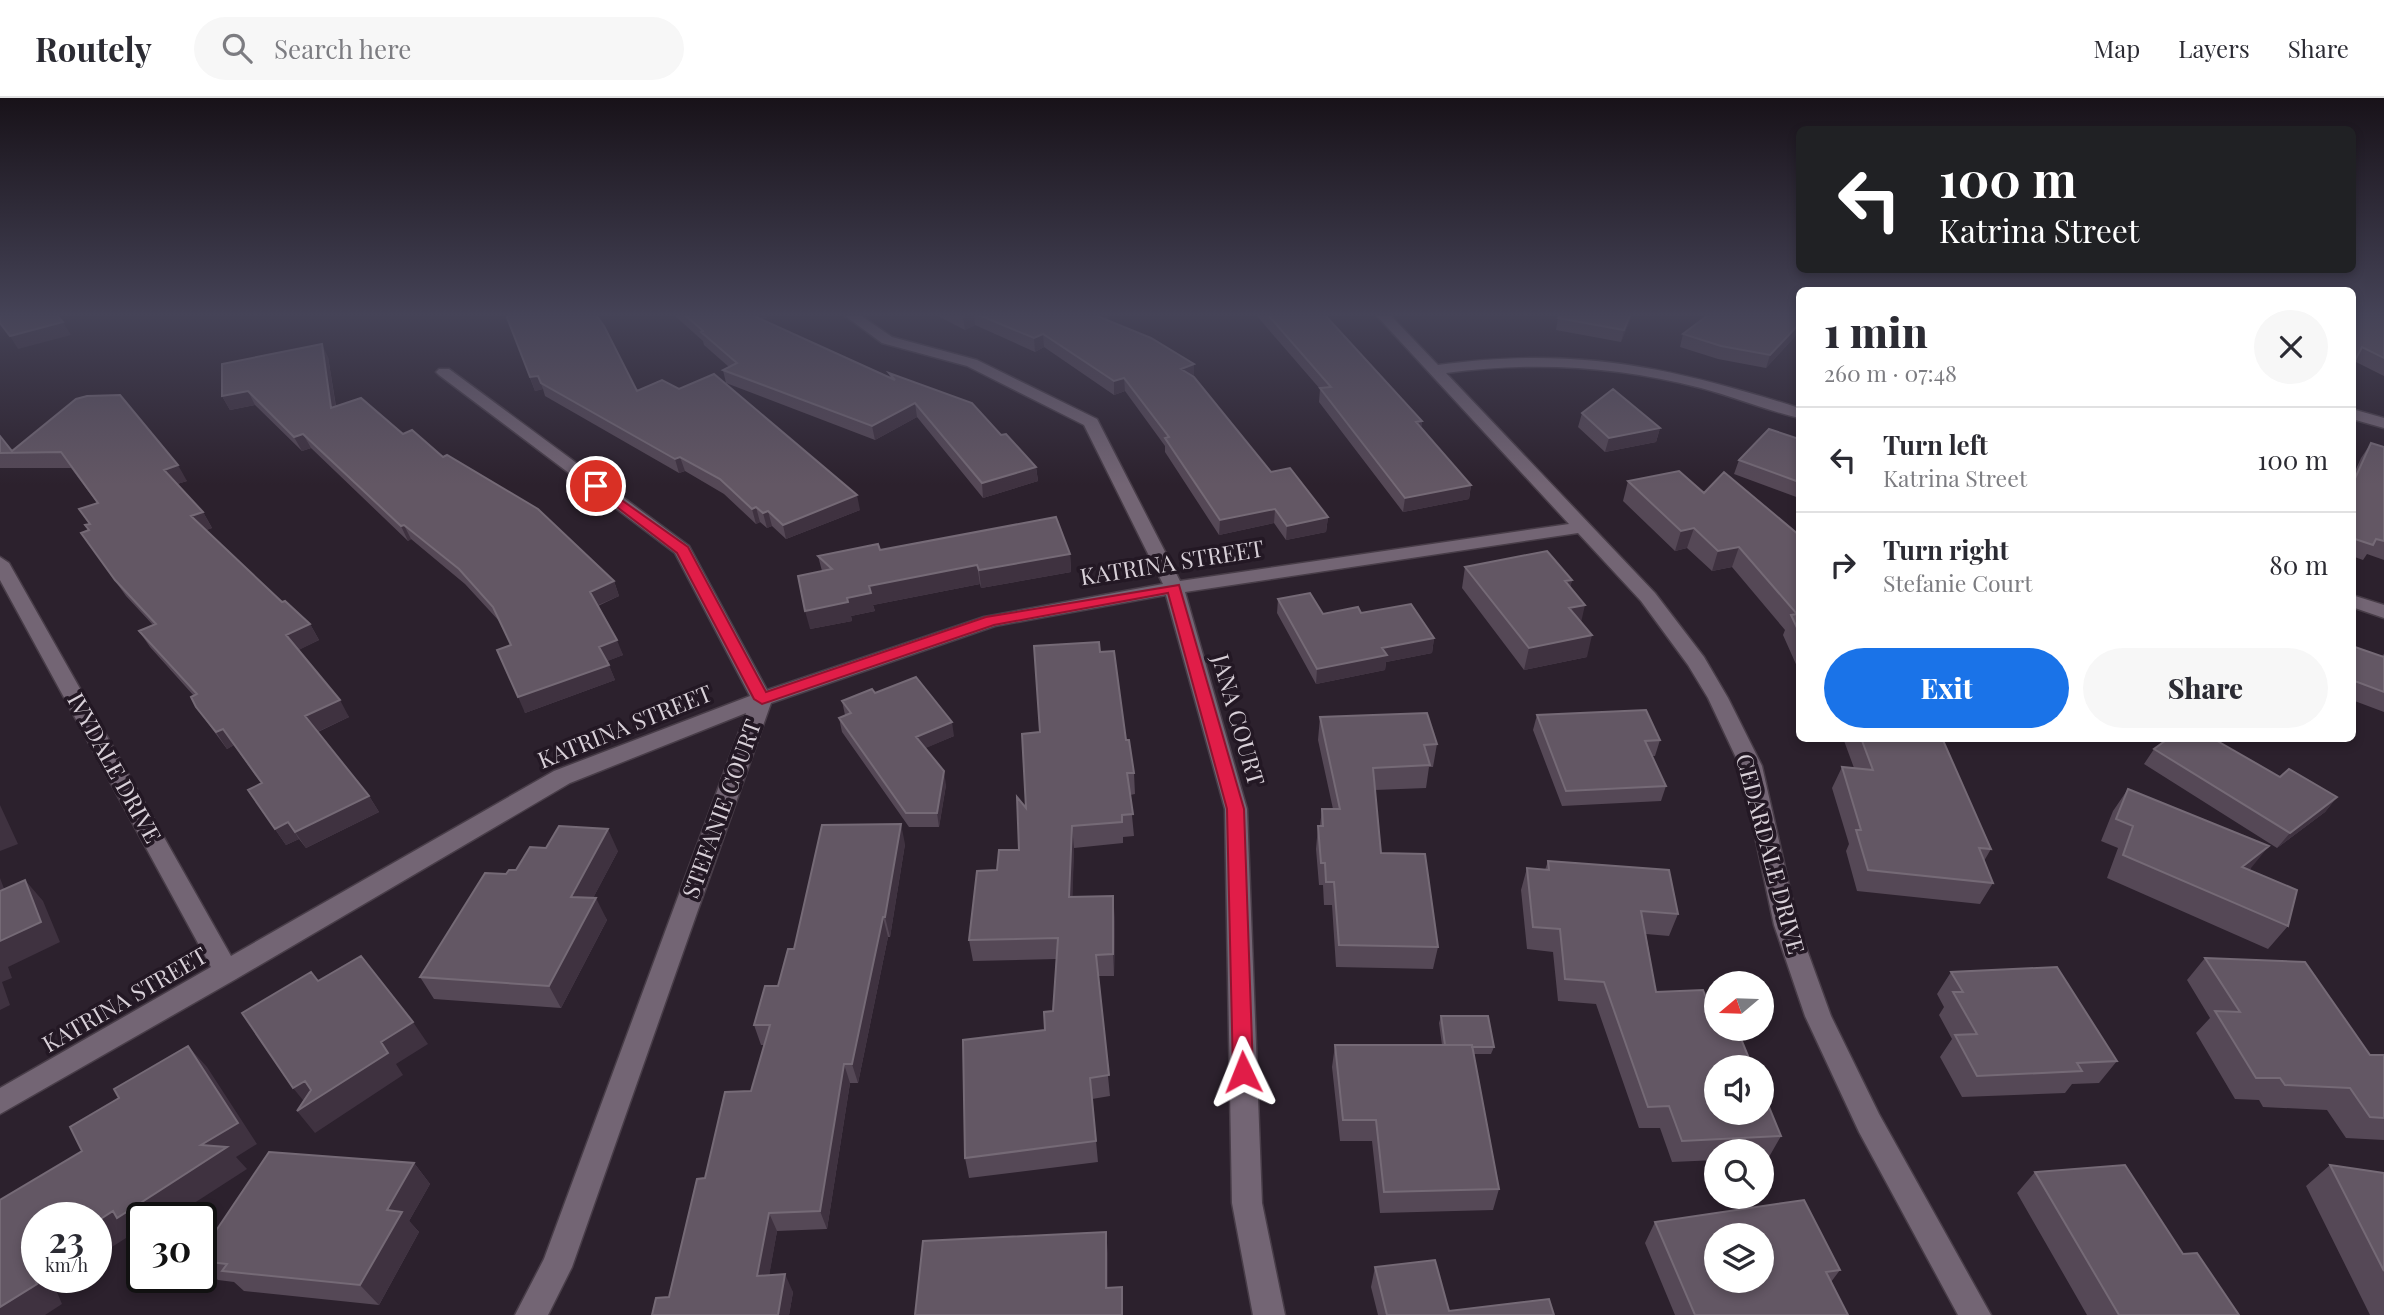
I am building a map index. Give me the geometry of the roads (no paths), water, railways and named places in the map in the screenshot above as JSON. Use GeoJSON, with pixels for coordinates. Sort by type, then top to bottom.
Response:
{"type":"FeatureCollection","features":[{"type":"Feature","properties":{"kind":"street","name":"STEFANIE COURT"},"geometry":{"type":"LineString","coordinates":[[444,372],[683,550],[762,699],[557,1267],[531,1315]]}},
{"type":"Feature","properties":{"kind":"street","name":"JANA COURT"},"geometry":{"type":"LineString","coordinates":[[990,372],[1091,422],[1174,588],[1236,809],[1247,1203],[1269,1315]]}},
{"type":"Feature","properties":{"kind":"street","name":"CEDARDALE DRIVE"},"geometry":{"type":"LineString","coordinates":[[1437,372],[1583,527],[1674,629],[1697,662],[1736,732],[1751,766],[1786,925],[1818,1016],[1874,1134],[1975,1315]]}},
{"type":"Feature","properties":{"kind":"street"},"geometry":{"type":"LineString","coordinates":[[1657,372],[1796,413]]}},
{"type":"Feature","properties":{"kind":"street"},"geometry":{"type":"LineString","coordinates":[[2356,415],[2384,423]]}},
{"type":"Feature","properties":{"kind":"street","name":"KATRINA STREET"},"geometry":{"type":"LineString","coordinates":[[0,1102],[562,777],[762,699],[991,621],[1174,588],[1583,527]]}},
{"type":"Feature","properties":{"kind":"street","name":"IVYDALE DRIVE"},"geometry":{"type":"LineString","coordinates":[[0,563],[227,972]]}},
{"type":"Feature","properties":{"kind":"street"},"geometry":{"type":"LineString","coordinates":[[2356,602],[2384,612]]}}]}
